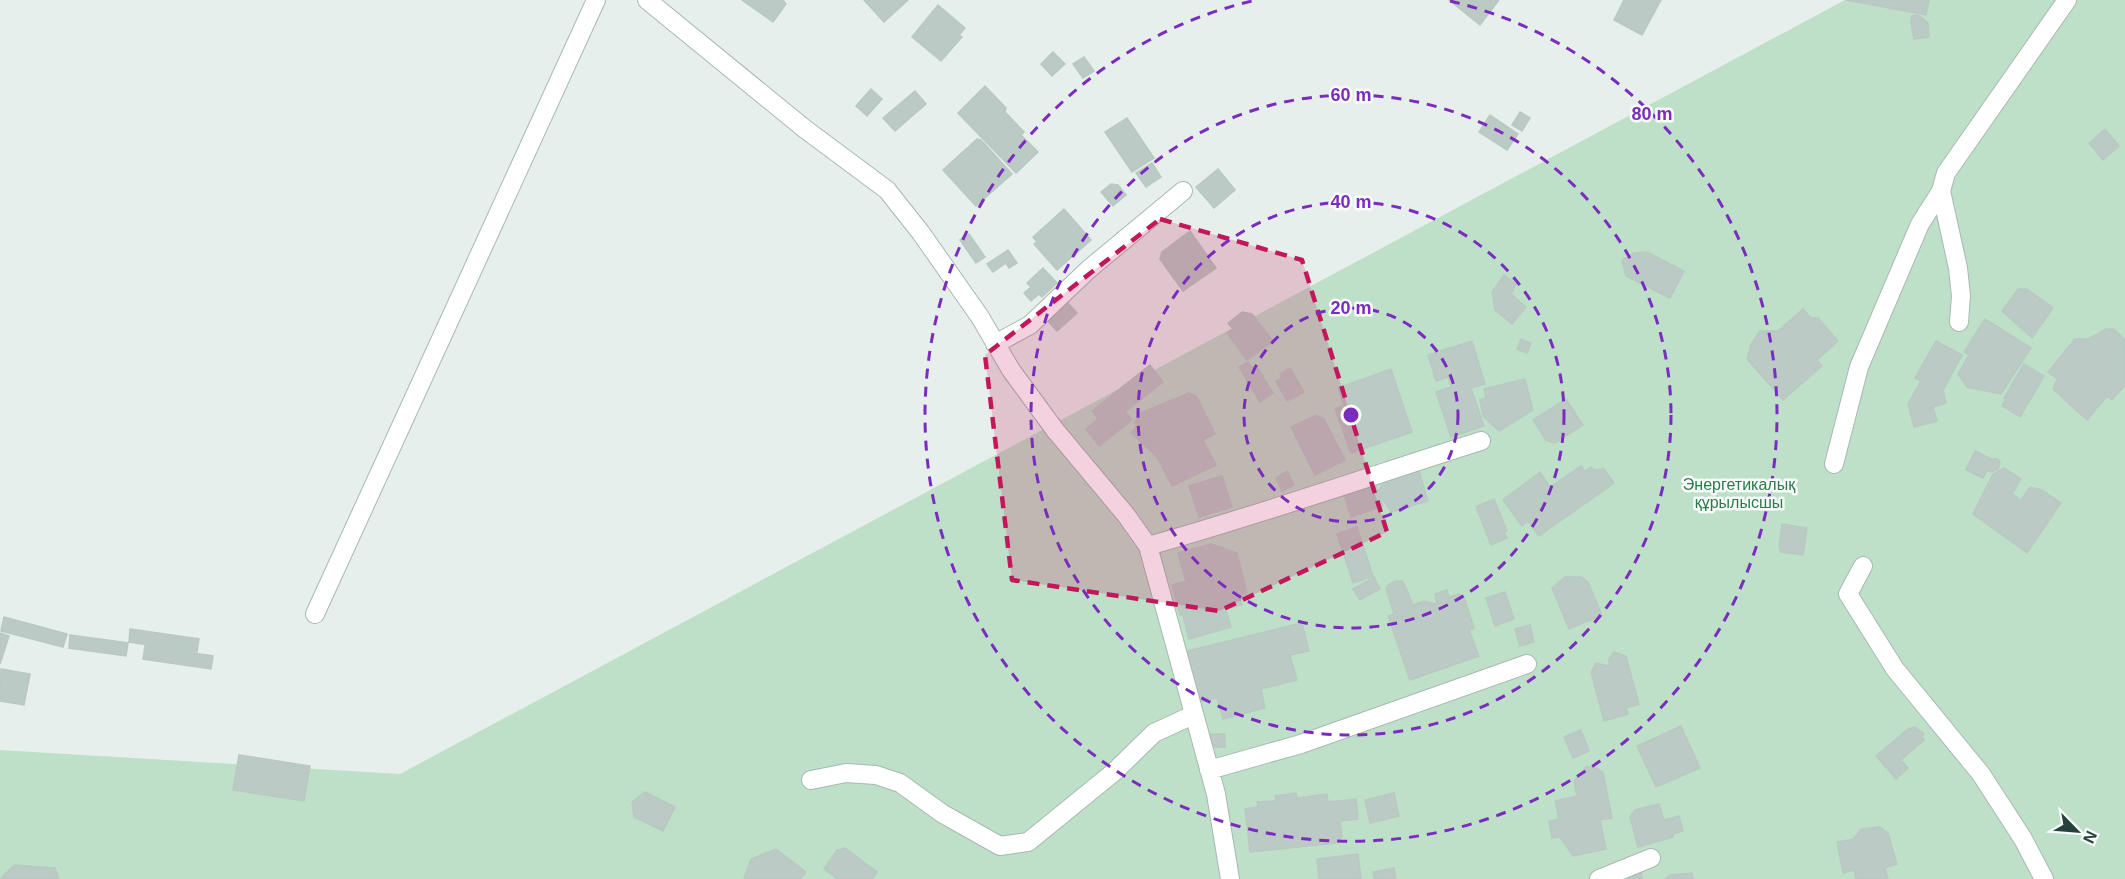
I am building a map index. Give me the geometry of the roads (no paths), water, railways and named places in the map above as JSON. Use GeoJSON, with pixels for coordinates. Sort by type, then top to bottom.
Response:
{"type":"FeatureCollection","features":[{"type":"Feature","properties":{"kind":"street"},"geometry":{"type":"LineString","coordinates":[[315,614],[596,0]]}},
{"type":"Feature","properties":{"kind":"street"},"geometry":{"type":"LineString","coordinates":[[647,0],[805,129],[886,190],[921,233],[1055,430],[1126,515],[1148,546],[1216,794],[1230,879]]}},
{"type":"Feature","properties":{"kind":"street"},"geometry":{"type":"LineString","coordinates":[[1834,464],[1859,367],[1920,224],[1941,191],[1946,173],[2067,0]]}},
{"type":"Feature","properties":{"kind":"street"},"geometry":{"type":"LineString","coordinates":[[995,344],[1030,325],[1089,269],[1184,191]]}},
{"type":"Feature","properties":{"kind":"street"},"geometry":{"type":"LineString","coordinates":[[1941,191],[1958,268],[1959,322]]}},
{"type":"Feature","properties":{"kind":"street"},"geometry":{"type":"LineString","coordinates":[[1148,546],[1240,520],[1355,480],[1481,441]]}},
{"type":"Feature","properties":{"kind":"street"},"geometry":{"type":"LineString","coordinates":[[1863,566],[1848,594],[1859,614],[1895,669],[1981,774],[2023,839],[2044,879]]}},
{"type":"Feature","properties":{"kind":"street"},"geometry":{"type":"LineString","coordinates":[[1209,770],[1300,744],[1527,664]]}},
{"type":"Feature","properties":{"kind":"street"},"geometry":{"type":"LineString","coordinates":[[811,780],[846,773],[876,775],[900,783],[943,814],[1000,846],[1028,842],[1113,772],[1154,734],[1193,714]]}},
{"type":"Feature","properties":{"kind":"street"},"geometry":{"type":"LineString","coordinates":[[1599,879],[1651,858]]}},
{"type":"Feature","properties":{"kind":"park label","name":"Энергетикалық құрылысшы"},"geometry":{"type":"Point","coordinates":[1739,493]}}]}
